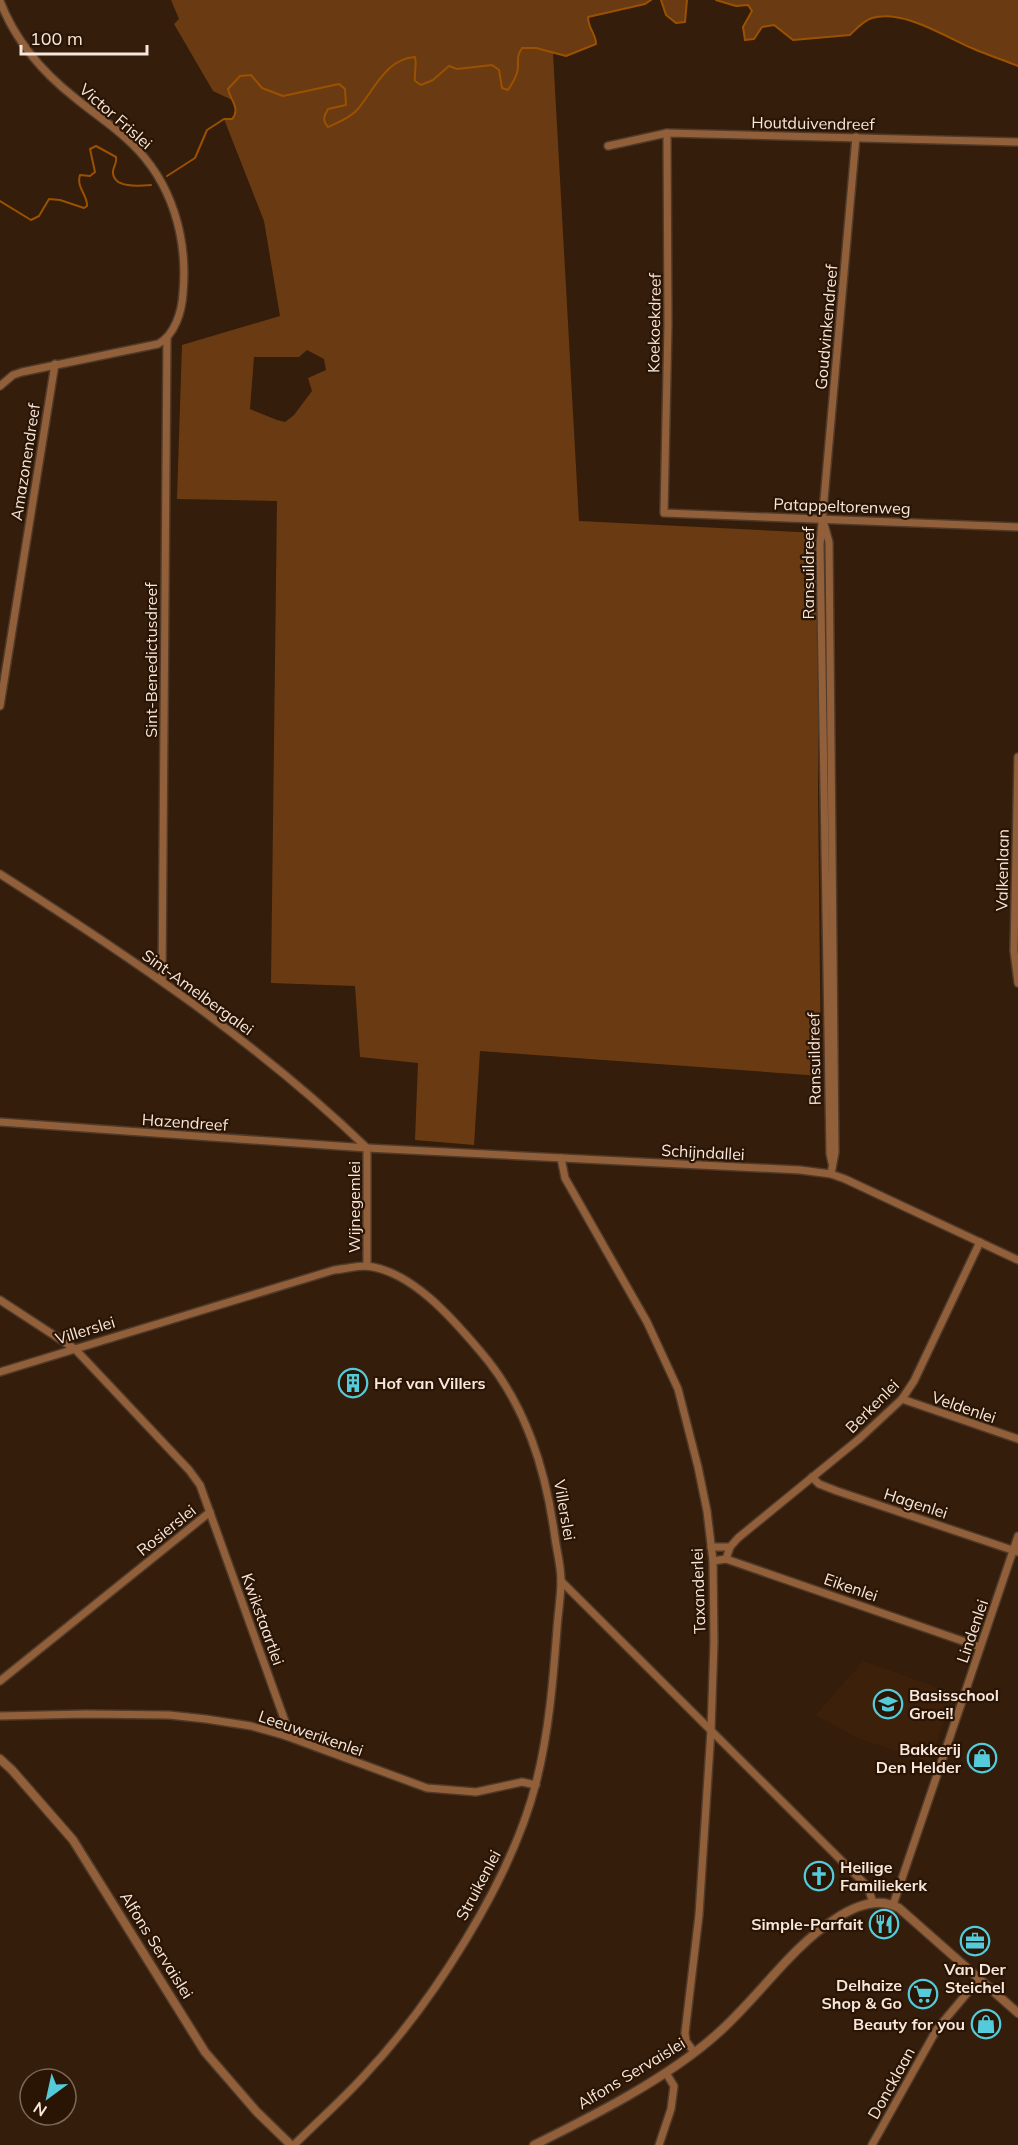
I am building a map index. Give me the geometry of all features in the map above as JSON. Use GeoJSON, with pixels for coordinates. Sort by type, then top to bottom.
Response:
{"type":"FeatureCollection","features":[{"type":"Feature","properties":{"kind":"street","name":"Victor Frislei"},"geometry":{"type":"LineString","coordinates":[[0,1],[12,28],[29,53],[63,89],[138,149],[171,202],[182,233],[186,269],[181,306],[167,339]]}},
{"type":"Feature","properties":{"kind":"street","name":"Houtduivendreef"},"geometry":{"type":"LineString","coordinates":[[608,146],[667,133],[1018,142]]}},
{"type":"Feature","properties":{"kind":"street","name":"Koekoekdreef"},"geometry":{"type":"LineString","coordinates":[[664,513],[668,313],[667,133]]}},
{"type":"Feature","properties":{"kind":"street","name":"Goudvinkendreef"},"geometry":{"type":"LineString","coordinates":[[822,519],[856,137]]}},
{"type":"Feature","properties":{"kind":"street"},"geometry":{"type":"LineString","coordinates":[[0,387],[13,375],[55,364],[158,344],[167,339]]}},
{"type":"Feature","properties":{"kind":"street","name":"Sint-Benedictusdreef"},"geometry":{"type":"LineString","coordinates":[[162,981],[167,339]]}},
{"type":"Feature","properties":{"kind":"street","name":"Amazonendreef"},"geometry":{"type":"LineString","coordinates":[[0,702],[55,364]]}},
{"type":"Feature","properties":{"kind":"street","name":"Patappeltorenweg"},"geometry":{"type":"LineString","coordinates":[[664,513],[1018,527]]}},
{"type":"Feature","properties":{"kind":"street","name":"Ransuildreef"},"geometry":{"type":"LineString","coordinates":[[822,519],[820,545],[831,1174]]}},
{"type":"Feature","properties":{"kind":"street","name":"Valkenlaan"},"geometry":{"type":"LineString","coordinates":[[1018,757],[1014,951],[1018,983]]}},
{"type":"Feature","properties":{"kind":"street","name":"Sint-Amelbergalei"},"geometry":{"type":"LineString","coordinates":[[0,874],[71,919],[221,1023],[368,1148]]}},
{"type":"Feature","properties":{"kind":"street","name":"Hazendreef"},"geometry":{"type":"LineString","coordinates":[[0,1122],[368,1148]]}},
{"type":"Feature","properties":{"kind":"street","name":"Schijndallei"},"geometry":{"type":"LineString","coordinates":[[368,1148],[800,1170],[831,1174],[1018,1260]]}},
{"type":"Feature","properties":{"kind":"street","name":"Wijnegemlei"},"geometry":{"type":"LineString","coordinates":[[366,1266],[368,1148]]}},
{"type":"Feature","properties":{"kind":"street","name":"Taxanderlei"},"geometry":{"type":"LineString","coordinates":[[561,1158],[565,1178],[647,1322],[678,1389],[698,1467],[711,1547],[714,1642],[711,1730],[699,1915],[685,2033],[686,2041],[694,2052]]}},
{"type":"Feature","properties":{"kind":"street","name":"Berkenlei"},"geometry":{"type":"LineString","coordinates":[[730,1547],[902,1399],[919,1371],[980,1242]]}},
{"type":"Feature","properties":{"kind":"street","name":"Villerslei"},"geometry":{"type":"LineString","coordinates":[[0,1372],[334,1270],[366,1266],[393,1274],[425,1293],[456,1323],[489,1362],[518,1406],[546,1481],[561,1581]]}},
{"type":"Feature","properties":{"kind":"street","name":"Rosierslei"},"geometry":{"type":"LineString","coordinates":[[0,1300],[75,1349],[189,1470],[200,1485],[210,1512],[0,1681]]}},
{"type":"Feature","properties":{"kind":"street","name":"Veldenlei"},"geometry":{"type":"LineString","coordinates":[[902,1399],[1018,1439]]}},
{"type":"Feature","properties":{"kind":"street","name":"Hagenlei"},"geometry":{"type":"LineString","coordinates":[[812,1478],[819,1484],[837,1491],[1016,1551]]}},
{"type":"Feature","properties":{"kind":"street","name":"Kwikstaartlei"},"geometry":{"type":"LineString","coordinates":[[210,1512],[286,1724],[286,1736]]}},
{"type":"Feature","properties":{"kind":"street","name":"Lindenlei"},"geometry":{"type":"LineString","coordinates":[[893,1905],[980,1647],[1016,1551],[1018,1536]]}},
{"type":"Feature","properties":{"kind":"street"},"geometry":{"type":"LineString","coordinates":[[711,1547],[730,1547],[726,1559]]}},
{"type":"Feature","properties":{"kind":"street","name":"Eikenlei"},"geometry":{"type":"LineString","coordinates":[[713,1561],[726,1559],[980,1647]]}},
{"type":"Feature","properties":{"kind":"street"},"geometry":{"type":"LineString","coordinates":[[561,1581],[868,1887],[873,1903],[893,1905],[905,1912],[1018,2013]]}},
{"type":"Feature","properties":{"kind":"street","name":"Struikenlei"},"geometry":{"type":"LineString","coordinates":[[292,2145],[363,2077],[404,2030],[440,1979],[499,1879],[524,1823],[536,1785],[548,1726],[561,1581]]}},
{"type":"Feature","properties":{"kind":"street","name":"Leeuwerikenlei"},"geometry":{"type":"LineString","coordinates":[[0,1716],[169,1715],[251,1726],[286,1736],[427,1788],[476,1792],[522,1782],[536,1785]]}},
{"type":"Feature","properties":{"kind":"street","name":"Alfons Servaislei"},"geometry":{"type":"LineString","coordinates":[[0,1759],[73,1840],[205,2052],[256,2111],[292,2145]]}},
{"type":"Feature","properties":{"kind":"street","name":"Alfons Servaislei"},"geometry":{"type":"LineString","coordinates":[[534,2145],[666,2073],[739,2014],[816,1932],[856,1908],[873,1903]]}},
{"type":"Feature","properties":{"kind":"street","name":"Doncklaan"},"geometry":{"type":"LineString","coordinates":[[872,2145],[937,2029],[979,1979]]}},
{"type":"Feature","properties":{"kind":"street"},"geometry":{"type":"LineString","coordinates":[[659,2145],[671,2109],[674,2086],[666,2073]]}},
{"type":"Feature","properties":{"kind":"shaded area"},"geometry":{"type":"Polygon","coordinates":[[[171,0],[651,0],[645,4],[589,17],[596,44],[566,56],[553,53],[579,521],[819,533],[818,796],[821,1076],[480,1051],[474,1145],[415,1140],[418,1063],[360,1057],[355,986],[271,983],[277,501],[177,499],[182,345],[280,316],[264,221],[224,119],[233,119],[236,110],[232,100],[213,91],[174,24],[179,19],[171,0]],[[307,350],[299,357],[254,357],[250,409],[285,422],[294,415],[312,391],[308,378],[326,370],[324,359],[307,350]]]}},
{"type":"Feature","properties":{"kind":"shaded area"},"geometry":{"type":"Polygon","coordinates":[[[661,0],[687,0],[685,22],[676,23],[666,15],[661,0]]]}},
{"type":"Feature","properties":{"kind":"shaded area"},"geometry":{"type":"Polygon","coordinates":[[[716,0],[1018,0],[1018,66],[897,17],[872,18],[850,35],[793,40],[773,25],[762,27],[754,39],[745,40],[743,27],[751,11],[748,5],[736,6],[716,0]]]}},
{"type":"Feature","properties":{"kind":"shaded area","name":"Basisschool Groei!"},"geometry":{"type":"Polygon","coordinates":[[[863,1661],[954,1693],[930,1762],[857,1738],[816,1715],[863,1661]]]}},
{"type":"Feature","properties":{"kind":"waterway"},"geometry":{"type":"LineString","coordinates":[[167,176],[195,158],[207,130],[224,119],[232,119],[235,108],[228,89],[240,76],[251,75],[262,88],[283,96],[339,84],[345,89],[346,105],[328,109],[324,118],[328,127],[354,113],[388,69],[405,59],[415,57],[415,81],[421,85],[433,80],[449,66],[457,69],[492,65],[499,70],[502,88],[508,90],[515,79],[518,57],[522,48],[536,48],[566,56],[596,44],[588,17],[645,4],[651,0]]}},
{"type":"Feature","properties":{"kind":"waterway"},"geometry":{"type":"LineString","coordinates":[[661,0],[666,15],[676,23],[685,22],[687,0]]}},
{"type":"Feature","properties":{"kind":"waterway"},"geometry":{"type":"LineString","coordinates":[[716,0],[736,6],[748,5],[752,11],[743,27],[745,40],[754,39],[762,27],[774,25],[793,40],[850,35],[872,18],[897,17],[1018,66]]}},
{"type":"Feature","properties":{"kind":"waterway"},"geometry":{"type":"LineString","coordinates":[[0,201],[31,220],[39,216],[49,199],[84,208],[87,202],[79,180],[80,175],[90,176],[95,172],[90,149],[96,146],[116,157],[113,171],[117,181],[128,185],[151,185]]}},
{"type":"Feature","properties":{"kind":"place","name":"Hof van Villers"},"geometry":{"type":"Point","coordinates":[353,1383]}},
{"type":"Feature","properties":{"kind":"place","name":"Basisschool Groei!"},"geometry":{"type":"Point","coordinates":[888,1704]}},
{"type":"Feature","properties":{"kind":"place","name":"Bakkerij Den Helder"},"geometry":{"type":"Point","coordinates":[982,1758]}},
{"type":"Feature","properties":{"kind":"place","name":"Heilige Familiekerk"},"geometry":{"type":"Point","coordinates":[819,1876]}},
{"type":"Feature","properties":{"kind":"place","name":"Simple-Parfait"},"geometry":{"type":"Point","coordinates":[884,1924]}},
{"type":"Feature","properties":{"kind":"place","name":"Van Der Steichel"},"geometry":{"type":"Point","coordinates":[975,1941]}},
{"type":"Feature","properties":{"kind":"place","name":"Delhaize Shop & Go"},"geometry":{"type":"Point","coordinates":[923,1994]}},
{"type":"Feature","properties":{"kind":"place","name":"Beauty for you"},"geometry":{"type":"Point","coordinates":[986,2024]}}]}
